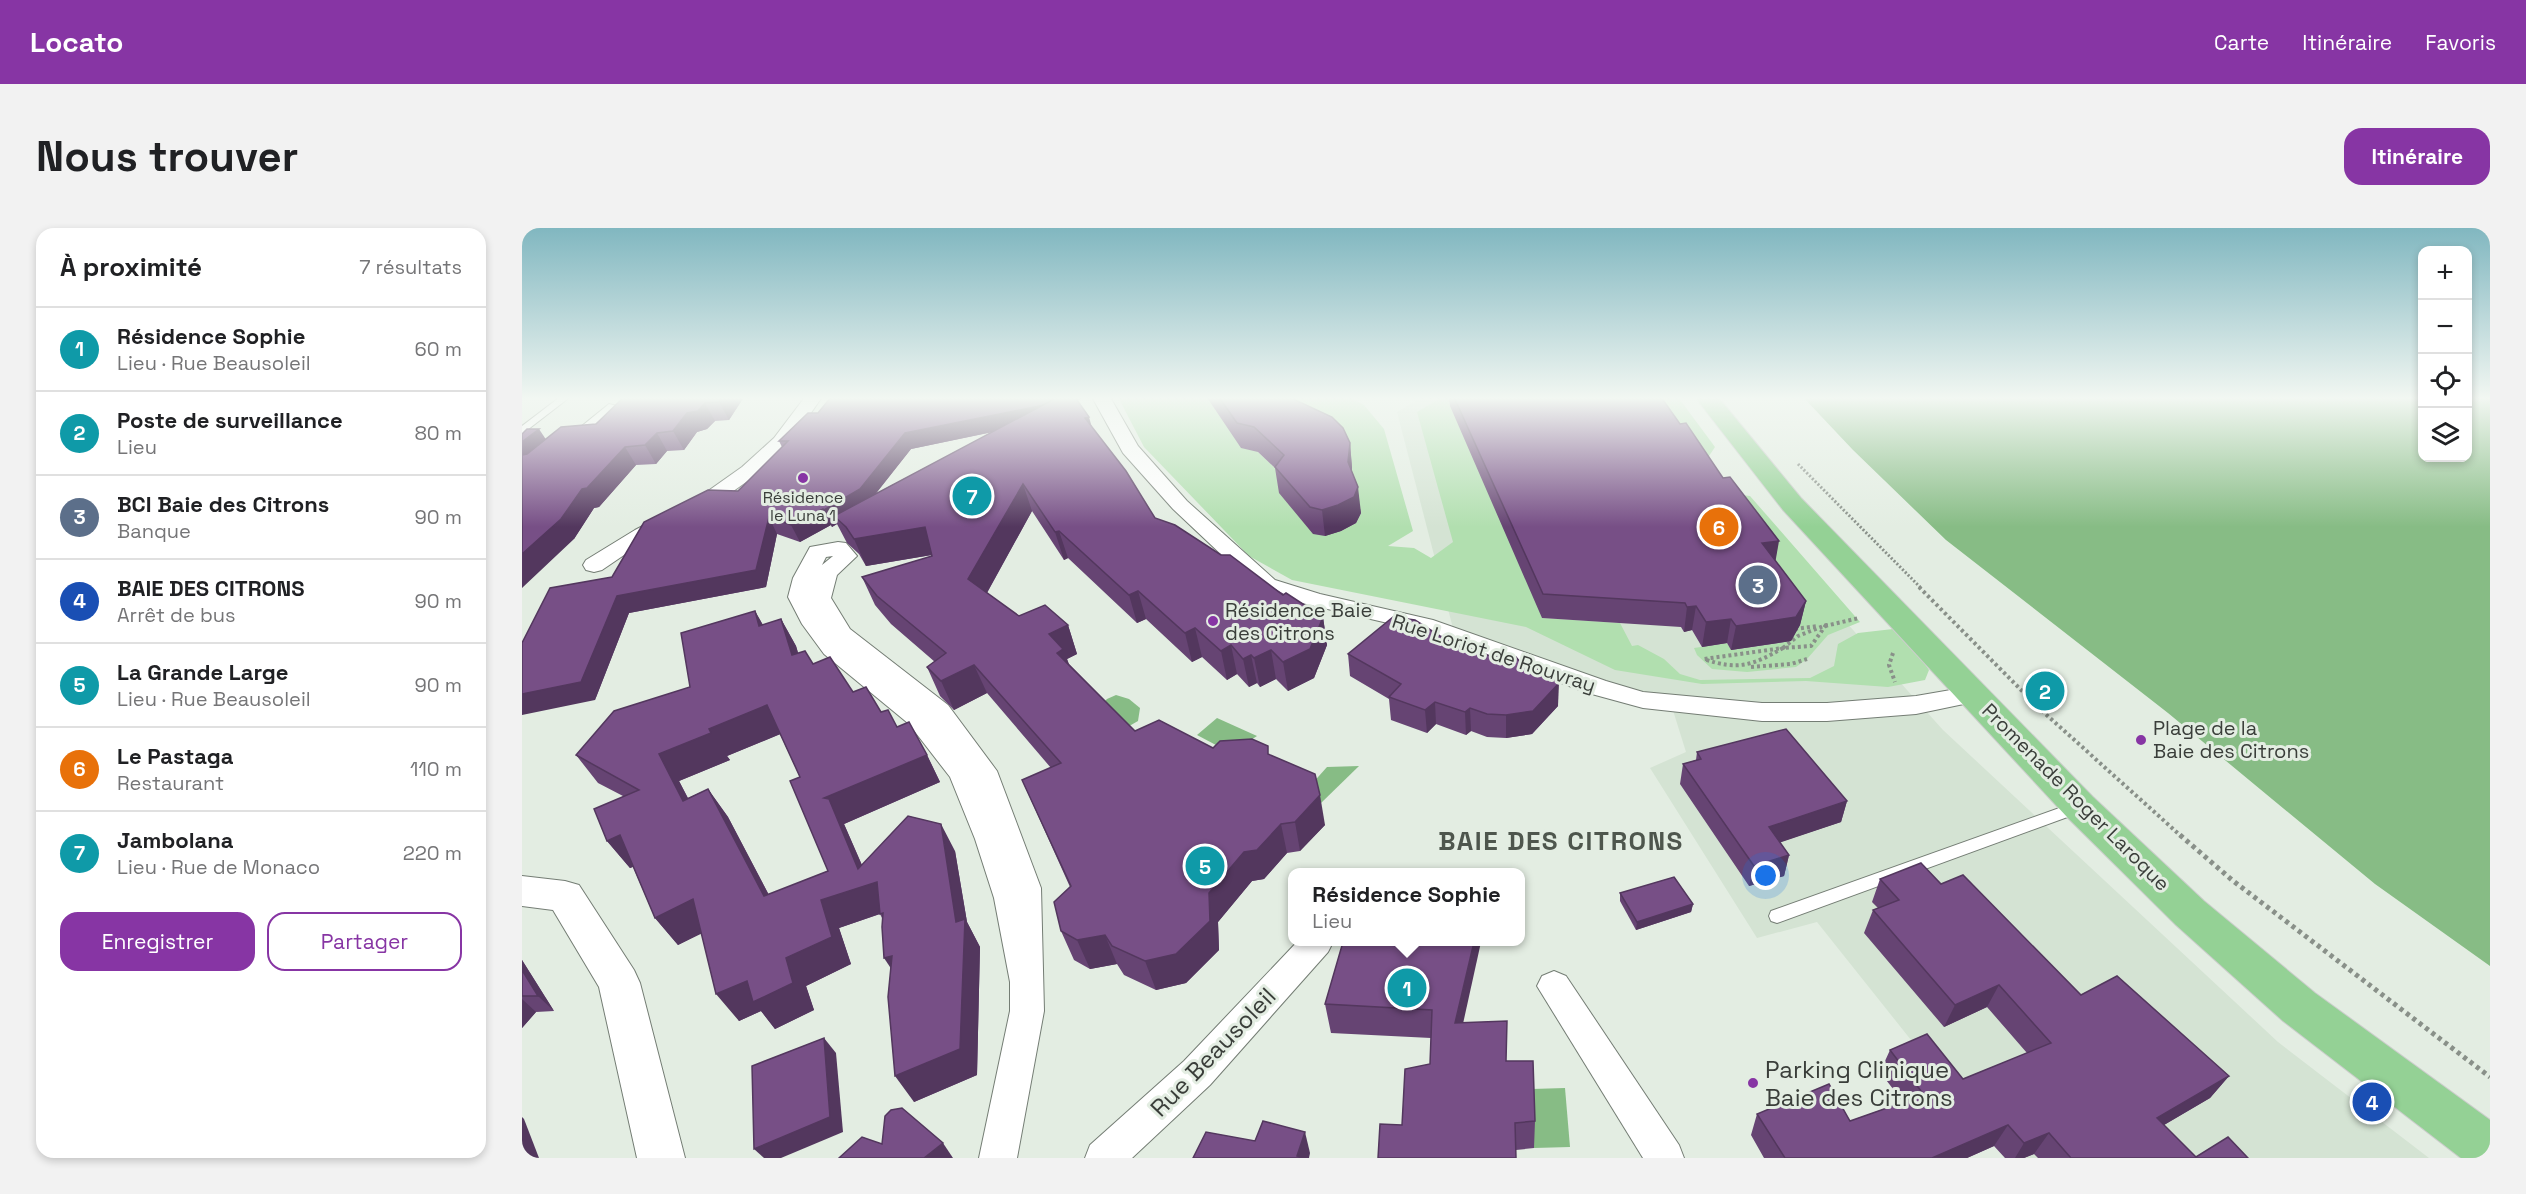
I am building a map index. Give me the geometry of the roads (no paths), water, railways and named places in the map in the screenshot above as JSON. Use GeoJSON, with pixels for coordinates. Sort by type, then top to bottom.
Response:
{"type":"FeatureCollection","features":[{"type":"Feature","properties":{"kind":"main road","name":"Promenade Roger Laroque"},"geometry":{"type":"LineString","coordinates":[[1741,440],[1792,504],[2080,807],[2190,913],[2299,1006],[2490,1150]]}},
{"type":"Feature","properties":{"kind":"street"},"geometry":{"type":"LineString","coordinates":[[594,565],[642,534],[708,500],[749,471],[782,440]]}},
{"type":"Feature","properties":{"kind":"street","name":"Rue Loriot de Rouvray"},"geometry":{"type":"LineString","coordinates":[[1125,440],[1130,449],[1180,505],[1267,585],[1425,626],[1597,687],[1643,700],[1762,712],[1827,712],[1916,705],[1974,694]]}},
{"type":"Feature","properties":{"kind":"street"},"geometry":{"type":"LineString","coordinates":[[848,530],[818,552],[838,548],[846,556],[826,573],[820,598],[841,634],[939,711],[987,778],[1026,888],[1027,1011],[998,1158]]}},
{"type":"Feature","properties":{"kind":"street"},"geometry":{"type":"LineString","coordinates":[[522,891],[565,896],[619,982],[661,1158]]}},
{"type":"Feature","properties":{"kind":"street","name":"Rue Beausoleil"},"geometry":{"type":"LineString","coordinates":[[1104,1158],[1197,1073],[1313,946]]}},
{"type":"Feature","properties":{"kind":"street"},"geometry":{"type":"LineString","coordinates":[[1554,986],[1665,1158]]}},
{"type":"Feature","properties":{"kind":"lane"},"geometry":{"type":"LineString","coordinates":[[1777,916],[2080,807]]}},
{"type":"Feature","properties":{"kind":"place","name":"Résidence le Luna 1"},"geometry":{"type":"Point","coordinates":[803,478]}},
{"type":"Feature","properties":{"kind":"place","name":"Jambolana"},"geometry":{"type":"Point","coordinates":[972,496]}},
{"type":"Feature","properties":{"kind":"place","name":"Le Pastaga"},"geometry":{"type":"Point","coordinates":[1719,527]}},
{"type":"Feature","properties":{"kind":"place","name":"BCI Baie des Citrons"},"geometry":{"type":"Point","coordinates":[1758,585]}},
{"type":"Feature","properties":{"kind":"place","name":"Résidence Baie des Citrons"},"geometry":{"type":"Point","coordinates":[1213,621]}},
{"type":"Feature","properties":{"kind":"place","name":"Poste de surveillance"},"geometry":{"type":"Point","coordinates":[2045,691]}},
{"type":"Feature","properties":{"kind":"place","name":"Plage de la Baie des Citrons"},"geometry":{"type":"Point","coordinates":[2141,740]}},
{"type":"Feature","properties":{"kind":"place","name":"La Grande Large"},"geometry":{"type":"Point","coordinates":[1205,866]}},
{"type":"Feature","properties":{"kind":"place","name":"Résidence Sophie"},"geometry":{"type":"Point","coordinates":[1407,988]}},
{"type":"Feature","properties":{"kind":"place","name":"Parking Clinique Baie des Citrons"},"geometry":{"type":"Point","coordinates":[1753,1083]}},
{"type":"Feature","properties":{"kind":"place","name":"BAIE DES CITRONS"},"geometry":{"type":"Point","coordinates":[2372,1102]}},
{"type":"Feature","properties":{"kind":"district","name":"BAIE DES CITRONS"},"geometry":{"type":"Point","coordinates":[1561,841]}}]}
